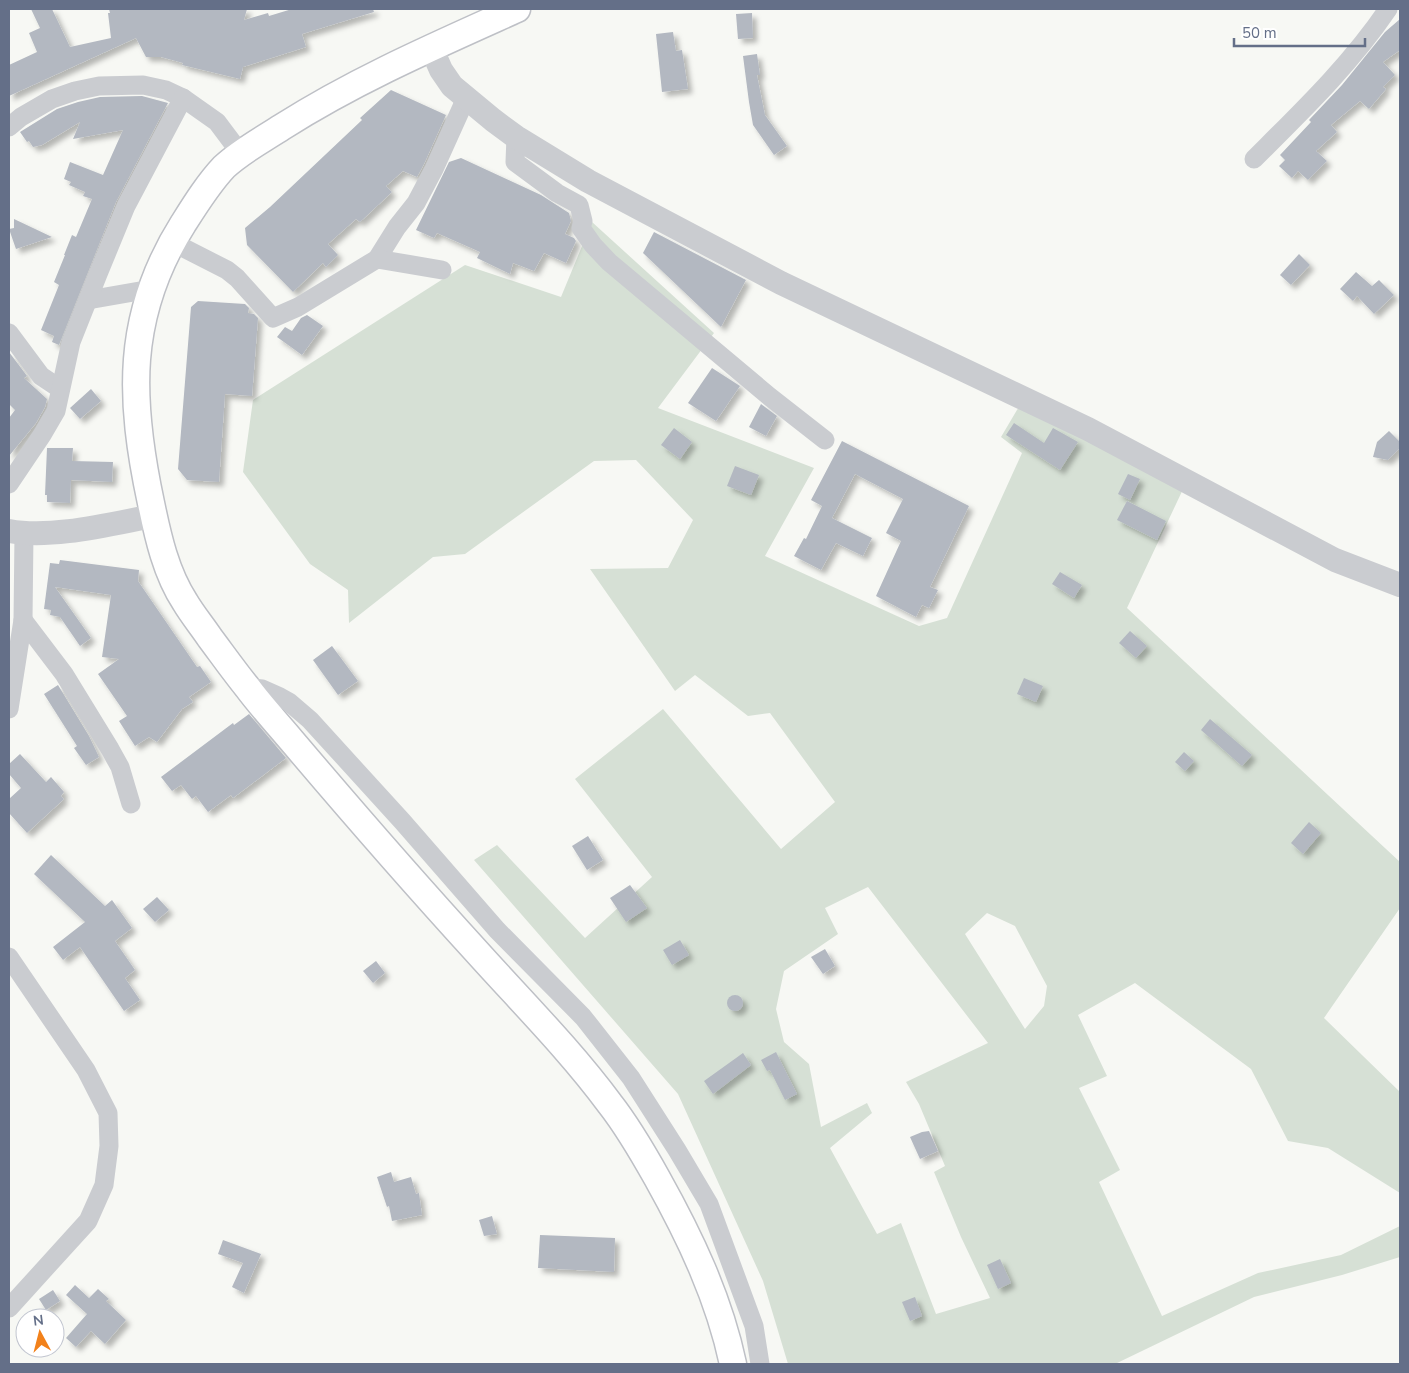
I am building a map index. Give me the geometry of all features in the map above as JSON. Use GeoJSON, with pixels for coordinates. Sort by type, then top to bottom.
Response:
{"type":"FeatureCollection","features":[{"type":"Feature","properties":{"kind":"main road"},"geometry":{"type":"LineString","coordinates":[[517,9],[431,46],[312,108],[241,154],[222,169],[195,204],[172,242],[150,289],[140,326],[136,373],[137,415],[143,468],[165,561],[184,601],[246,687],[380,846],[564,1048],[612,1106],[645,1158],[681,1221],[710,1287],[729,1345],[733,1364]]}},
{"type":"Feature","properties":{"kind":"street"},"geometry":{"type":"LineString","coordinates":[[1254,158],[1336,77],[1371,34],[1388,9]]}},
{"type":"Feature","properties":{"kind":"street"},"geometry":{"type":"LineString","coordinates":[[431,46],[441,70],[452,86],[516,137],[588,181],[781,283],[1088,429],[1335,560],[1398,580]]}},
{"type":"Feature","properties":{"kind":"street"},"geometry":{"type":"LineString","coordinates":[[9,127],[21,117],[52,99],[75,91],[99,86],[142,85],[166,90],[183,98],[217,122],[241,154]]}},
{"type":"Feature","properties":{"kind":"street"},"geometry":{"type":"LineString","coordinates":[[9,484],[56,411],[71,342],[126,206],[183,98]]}},
{"type":"Feature","properties":{"kind":"street"},"geometry":{"type":"LineString","coordinates":[[172,242],[227,270],[237,278],[273,318],[298,307],[376,259],[397,227],[416,203],[438,161],[466,98]]}},
{"type":"Feature","properties":{"kind":"street"},"geometry":{"type":"LineString","coordinates":[[516,137],[515,162],[557,193],[579,205],[583,221],[581,228],[593,245],[609,262],[770,397],[826,440]]}},
{"type":"Feature","properties":{"kind":"street"},"geometry":{"type":"LineString","coordinates":[[376,259],[442,270]]}},
{"type":"Feature","properties":{"kind":"street"},"geometry":{"type":"LineString","coordinates":[[88,300],[150,289]]}},
{"type":"Feature","properties":{"kind":"street"},"geometry":{"type":"LineString","coordinates":[[9,333],[41,376],[60,388]]}},
{"type":"Feature","properties":{"kind":"street"},"geometry":{"type":"LineString","coordinates":[[9,710],[23,620],[16,533],[87,529],[153,516]]}},
{"type":"Feature","properties":{"kind":"street"},"geometry":{"type":"LineString","coordinates":[[23,620],[64,674],[110,749],[120,767],[132,804]]}},
{"type":"Feature","properties":{"kind":"street"},"geometry":{"type":"LineString","coordinates":[[246,687],[262,689],[280,697],[289,702],[310,720],[402,821],[497,930],[583,1017],[631,1078],[709,1204],[754,1326],[760,1364]]}},
{"type":"Feature","properties":{"kind":"street"},"geometry":{"type":"LineString","coordinates":[[9,957],[86,1070],[108,1114],[109,1146],[104,1185],[88,1221],[9,1308]]}},
{"type":"Feature","properties":{"kind":"shaded area"},"geometry":{"type":"Polygon","coordinates":[[[592,222],[714,333],[658,408],[814,468],[765,556],[919,626],[947,618],[1022,453],[1001,437],[1020,405],[1185,485],[1127,608],[1400,862],[1400,908],[1324,1018],[1400,1092],[1400,1193],[1328,1148],[1288,1141],[1251,1069],[1135,983],[1078,1015],[1107,1076],[1079,1088],[1120,1170],[1099,1182],[1162,1316],[1258,1273],[1341,1255],[1400,1226],[1400,1257],[1342,1275],[1254,1297],[1115,1364],[788,1364],[763,1281],[678,1094],[474,860],[497,845],[585,938],[652,877],[575,779],[663,709],[781,849],[835,802],[770,713],[748,716],[695,675],[675,691],[590,569],[668,568],[693,520],[636,460],[594,461],[465,554],[433,557],[349,623],[348,590],[310,564],[243,472],[253,400],[465,265],[561,297],[592,222]],[[868,887],[825,908],[838,934],[784,971],[776,1009],[784,1042],[809,1064],[821,1127],[867,1103],[872,1113],[830,1148],[877,1234],[901,1223],[936,1314],[990,1298],[961,1237],[934,1172],[945,1166],[919,1104],[906,1082],[988,1043],[868,887]],[[987,913],[965,934],[1025,1029],[1044,1006],[1047,986],[1015,926],[987,913]]]}},
{"type":"Feature","properties":{"kind":"building"},"geometry":{"type":"Polygon","coordinates":[[[31,9],[52,9],[70,47],[111,38],[109,9],[247,9],[244,20],[268,13],[269,16],[292,9],[373,9],[374,12],[302,34],[306,47],[243,67],[240,79],[182,65],[183,63],[161,57],[146,57],[136,38],[9,96],[9,65],[37,52],[29,33],[40,28],[31,9]]]}},
{"type":"Feature","properties":{"kind":"building"},"geometry":{"type":"Polygon","coordinates":[[[752,13],[753,38],[738,39],[736,14],[752,13]]]}},
{"type":"Feature","properties":{"kind":"building"},"geometry":{"type":"Polygon","coordinates":[[[1400,19],[1400,50],[1383,62],[1395,75],[1383,87],[1386,89],[1369,109],[1360,101],[1331,125],[1337,132],[1316,151],[1327,161],[1308,180],[1298,171],[1292,178],[1279,166],[1285,160],[1280,155],[1311,122],[1309,120],[1342,85],[1385,32],[1400,19]]]}},
{"type":"Feature","properties":{"kind":"building"},"geometry":{"type":"Polygon","coordinates":[[[673,32],[676,51],[682,50],[688,89],[662,92],[656,34],[673,32]]]}},
{"type":"Feature","properties":{"kind":"building"},"geometry":{"type":"Polygon","coordinates":[[[757,54],[760,75],[757,75],[765,115],[787,146],[774,155],[753,125],[749,102],[743,56],[757,54]]]}},
{"type":"Feature","properties":{"kind":"building"},"geometry":{"type":"Polygon","coordinates":[[[391,90],[446,115],[424,164],[417,177],[403,171],[386,186],[392,192],[360,222],[356,219],[328,244],[338,255],[326,267],[323,263],[293,292],[247,245],[245,228],[270,207],[391,90]]]}},
{"type":"Feature","properties":{"kind":"building"},"geometry":{"type":"Polygon","coordinates":[[[142,96],[168,103],[116,202],[59,345],[52,342],[54,336],[41,330],[59,285],[54,282],[64,255],[72,235],[76,237],[92,199],[83,196],[85,192],[69,185],[71,182],[64,179],[70,162],[103,175],[123,130],[73,139],[80,122],[42,145],[33,147],[20,132],[57,109],[78,102],[100,97],[142,96]]]}},
{"type":"Feature","properties":{"kind":"building"},"geometry":{"type":"Polygon","coordinates":[[[461,158],[541,195],[569,213],[571,221],[565,234],[576,241],[566,263],[544,253],[534,271],[513,263],[510,274],[477,258],[480,252],[437,233],[434,238],[416,230],[449,162],[461,158]]]}},
{"type":"Feature","properties":{"kind":"building"},"geometry":{"type":"Polygon","coordinates":[[[14,219],[52,237],[16,249],[9,229],[14,228],[14,219]]]}},
{"type":"Feature","properties":{"kind":"building"},"geometry":{"type":"Polygon","coordinates":[[[654,232],[746,280],[721,327],[643,253],[654,232]]]}},
{"type":"Feature","properties":{"kind":"building"},"geometry":{"type":"Polygon","coordinates":[[[1299,254],[1310,265],[1291,285],[1280,275],[1299,254]]]}},
{"type":"Feature","properties":{"kind":"building"},"geometry":{"type":"Polygon","coordinates":[[[1356,272],[1372,286],[1379,280],[1394,295],[1374,314],[1357,296],[1353,301],[1340,289],[1356,272]]]}},
{"type":"Feature","properties":{"kind":"building"},"geometry":{"type":"Polygon","coordinates":[[[198,301],[245,304],[249,308],[248,313],[254,314],[258,318],[252,396],[225,394],[219,482],[187,480],[178,469],[191,307],[198,301]]]}},
{"type":"Feature","properties":{"kind":"building"},"geometry":{"type":"Polygon","coordinates":[[[307,315],[323,326],[302,355],[277,337],[285,327],[292,331],[301,318],[307,315]]]}},
{"type":"Feature","properties":{"kind":"building"},"geometry":{"type":"Polygon","coordinates":[[[9,352],[27,376],[24,378],[47,399],[45,407],[36,423],[9,456],[9,418],[15,410],[9,404],[9,352]]]}},
{"type":"Feature","properties":{"kind":"building"},"geometry":{"type":"Polygon","coordinates":[[[712,368],[740,386],[716,421],[688,403],[712,368]]]}},
{"type":"Feature","properties":{"kind":"building"},"geometry":{"type":"Polygon","coordinates":[[[91,389],[101,401],[80,419],[70,408],[91,389]]]}},
{"type":"Feature","properties":{"kind":"building"},"geometry":{"type":"Polygon","coordinates":[[[761,404],[777,416],[766,436],[749,427],[761,404]]]}},
{"type":"Feature","properties":{"kind":"building"},"geometry":{"type":"Polygon","coordinates":[[[1014,423],[1044,443],[1053,428],[1078,442],[1060,470],[1006,435],[1014,423]]]}},
{"type":"Feature","properties":{"kind":"building"},"geometry":{"type":"Polygon","coordinates":[[[674,428],[692,442],[680,459],[661,445],[674,428]]]}},
{"type":"Feature","properties":{"kind":"building"},"geometry":{"type":"Polygon","coordinates":[[[1389,431],[1400,442],[1400,448],[1388,460],[1373,457],[1377,442],[1389,431]]]}},
{"type":"Feature","properties":{"kind":"building"},"geometry":{"type":"Polygon","coordinates":[[[842,441],[969,506],[930,587],[938,590],[929,608],[922,605],[916,617],[876,596],[901,541],[886,533],[903,499],[855,474],[832,518],[872,538],[863,556],[836,543],[821,570],[794,556],[804,538],[806,539],[822,506],[811,500],[842,441]]]}},
{"type":"Feature","properties":{"kind":"building"},"geometry":{"type":"Polygon","coordinates":[[[47,448],[73,448],[72,461],[113,462],[112,482],[71,480],[70,503],[47,502],[47,495],[45,495],[47,448]]]}},
{"type":"Feature","properties":{"kind":"building"},"geometry":{"type":"Polygon","coordinates":[[[735,466],[759,475],[751,495],[727,486],[735,466]]]}},
{"type":"Feature","properties":{"kind":"building"},"geometry":{"type":"Polygon","coordinates":[[[1128,474],[1140,479],[1130,500],[1118,494],[1128,474]]]}},
{"type":"Feature","properties":{"kind":"building"},"geometry":{"type":"Polygon","coordinates":[[[1127,501],[1166,521],[1157,540],[1117,520],[1127,501]]]}},
{"type":"Feature","properties":{"kind":"building"},"geometry":{"type":"Polygon","coordinates":[[[60,560],[139,570],[138,581],[197,667],[200,666],[211,682],[189,697],[193,702],[182,709],[157,742],[149,737],[135,746],[119,721],[127,716],[98,674],[119,659],[102,657],[111,595],[55,587],[91,638],[80,646],[60,617],[50,615],[51,610],[44,609],[50,563],[59,564],[60,560]]]}},
{"type":"Feature","properties":{"kind":"building"},"geometry":{"type":"Polygon","coordinates":[[[1060,572],[1082,585],[1074,598],[1052,584],[1060,572]]]}},
{"type":"Feature","properties":{"kind":"building"},"geometry":{"type":"Polygon","coordinates":[[[1130,631],[1147,646],[1136,658],[1119,643],[1130,631]]]}},
{"type":"Feature","properties":{"kind":"building"},"geometry":{"type":"Polygon","coordinates":[[[332,646],[358,681],[338,695],[313,660],[332,646]]]}},
{"type":"Feature","properties":{"kind":"building"},"geometry":{"type":"Polygon","coordinates":[[[1024,678],[1043,686],[1036,702],[1017,694],[1024,678]]]}},
{"type":"Feature","properties":{"kind":"building"},"geometry":{"type":"Polygon","coordinates":[[[58,685],[89,736],[99,757],[86,765],[74,748],[77,746],[44,694],[58,685]]]}},
{"type":"Feature","properties":{"kind":"building"},"geometry":{"type":"Polygon","coordinates":[[[249,714],[286,758],[233,798],[231,795],[208,812],[196,796],[192,799],[181,785],[172,791],[161,777],[233,723],[234,725],[249,714]]]}},
{"type":"Feature","properties":{"kind":"building"},"geometry":{"type":"Polygon","coordinates":[[[1210,719],[1252,755],[1242,766],[1201,730],[1210,719]]]}},
{"type":"Feature","properties":{"kind":"building"},"geometry":{"type":"Polygon","coordinates":[[[1184,752],[1194,761],[1185,771],[1175,762],[1184,752]]]}},
{"type":"Feature","properties":{"kind":"building"},"geometry":{"type":"Polygon","coordinates":[[[20,754],[46,782],[51,777],[64,792],[61,796],[64,799],[27,833],[9,813],[9,799],[21,788],[9,774],[9,764],[20,754]]]}},
{"type":"Feature","properties":{"kind":"building"},"geometry":{"type":"Polygon","coordinates":[[[1309,822],[1321,833],[1303,854],[1291,843],[1309,822]]]}},
{"type":"Feature","properties":{"kind":"building"},"geometry":{"type":"Polygon","coordinates":[[[588,836],[603,860],[587,870],[572,846],[588,836]]]}},
{"type":"Feature","properties":{"kind":"building"},"geometry":{"type":"Polygon","coordinates":[[[51,855],[105,906],[112,900],[132,928],[115,941],[135,970],[125,978],[140,1000],[124,1011],[80,947],[63,960],[53,947],[85,922],[34,874],[51,855]]]}},
{"type":"Feature","properties":{"kind":"building"},"geometry":{"type":"Polygon","coordinates":[[[630,885],[647,908],[626,922],[610,898],[630,885]]]}},
{"type":"Feature","properties":{"kind":"building"},"geometry":{"type":"Polygon","coordinates":[[[157,897],[169,910],[155,922],[143,909],[157,897]]]}},
{"type":"Feature","properties":{"kind":"building"},"geometry":{"type":"Polygon","coordinates":[[[680,940],[689,955],[672,965],[663,950],[680,940]]]}},
{"type":"Feature","properties":{"kind":"building"},"geometry":{"type":"Polygon","coordinates":[[[825,949],[835,966],[823,974],[811,957],[825,949]]]}},
{"type":"Feature","properties":{"kind":"building"},"geometry":{"type":"Polygon","coordinates":[[[376,961],[385,973],[373,983],[363,971],[376,961]]]}},
{"type":"Feature","properties":{"kind":"building"},"geometry":{"type":"Polygon","coordinates":[[[732,995],[738,995],[743,1000],[741,1009],[732,1011],[727,1006],[727,1000],[732,995]]]}},
{"type":"Feature","properties":{"kind":"building"},"geometry":{"type":"Polygon","coordinates":[[[776,1052],[797,1094],[785,1100],[770,1070],[767,1071],[761,1060],[776,1052]]]}},
{"type":"Feature","properties":{"kind":"building"},"geometry":{"type":"Polygon","coordinates":[[[743,1053],[751,1065],[713,1094],[704,1081],[743,1053]]]}},
{"type":"Feature","properties":{"kind":"building"},"geometry":{"type":"Polygon","coordinates":[[[929,1131],[938,1151],[920,1159],[910,1137],[929,1131]]]}},
{"type":"Feature","properties":{"kind":"building"},"geometry":{"type":"Polygon","coordinates":[[[391,1172],[394,1182],[411,1177],[416,1194],[419,1193],[422,1215],[392,1221],[389,1206],[387,1207],[377,1177],[391,1172]]]}},
{"type":"Feature","properties":{"kind":"building"},"geometry":{"type":"Polygon","coordinates":[[[492,1216],[497,1234],[484,1236],[479,1220],[492,1216]]]}},
{"type":"Feature","properties":{"kind":"building"},"geometry":{"type":"Polygon","coordinates":[[[540,1235],[615,1238],[614,1272],[538,1268],[540,1235]]]}},
{"type":"Feature","properties":{"kind":"building"},"geometry":{"type":"Polygon","coordinates":[[[223,1240],[261,1254],[244,1293],[232,1287],[243,1263],[218,1254],[223,1240]]]}},
{"type":"Feature","properties":{"kind":"building"},"geometry":{"type":"Polygon","coordinates":[[[1000,1259],[1011,1283],[998,1289],[987,1265],[1000,1259]]]}},
{"type":"Feature","properties":{"kind":"building"},"geometry":{"type":"Polygon","coordinates":[[[75,1285],[89,1298],[98,1289],[109,1299],[106,1301],[126,1320],[105,1344],[91,1331],[76,1347],[66,1338],[87,1314],[66,1295],[75,1285]]]}},
{"type":"Feature","properties":{"kind":"building"},"geometry":{"type":"Polygon","coordinates":[[[53,1290],[60,1301],[49,1308],[45,1308],[39,1299],[53,1290]]]}},
{"type":"Feature","properties":{"kind":"building"},"geometry":{"type":"Polygon","coordinates":[[[915,1297],[922,1316],[910,1321],[902,1302],[915,1297]]]}}]}
